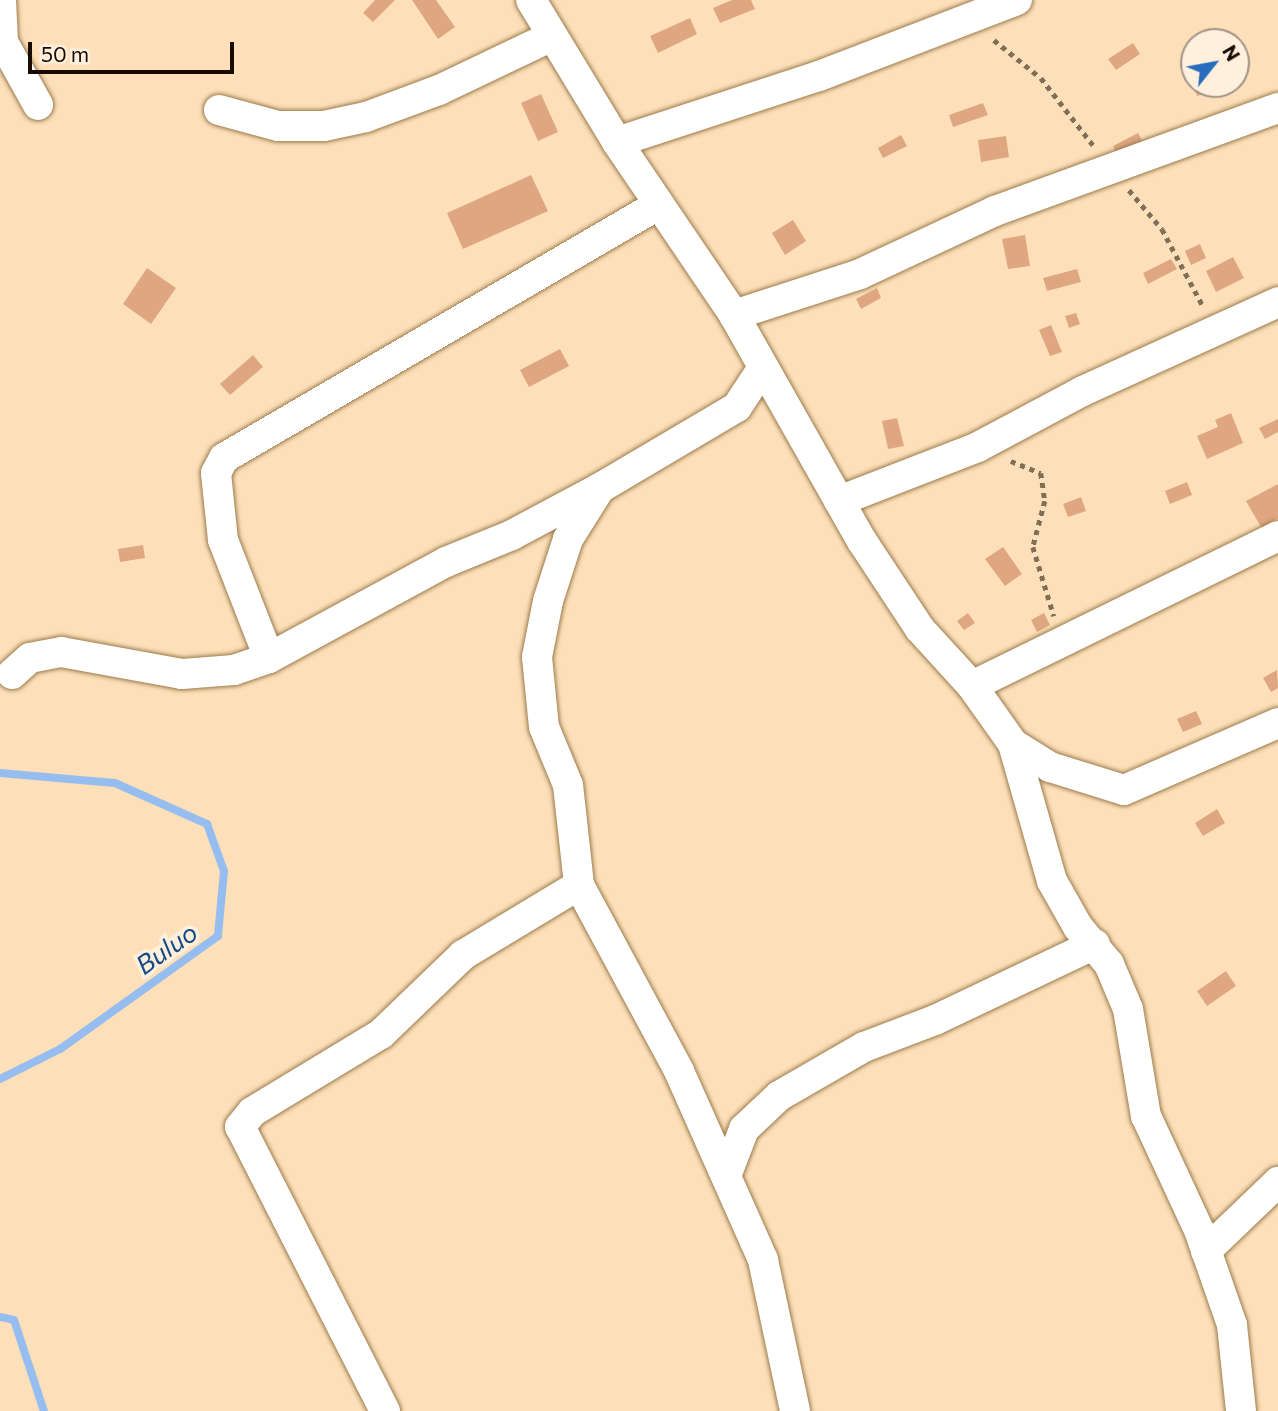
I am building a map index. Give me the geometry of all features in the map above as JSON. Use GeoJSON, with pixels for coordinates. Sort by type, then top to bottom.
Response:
{"type":"FeatureCollection","features":[{"type":"Feature","properties":{"kind":"street"},"geometry":{"type":"LineString","coordinates":[[1,0],[2,44],[38,105]]}},
{"type":"Feature","properties":{"kind":"street"},"geometry":{"type":"LineString","coordinates":[[531,0],[617,142],[734,315],[762,369],[839,501],[919,629],[972,686],[1013,744],[1052,881],[1077,927],[1095,944],[1128,1009],[1146,1116],[1206,1251],[1232,1325],[1241,1411]]}},
{"type":"Feature","properties":{"kind":"street"},"geometry":{"type":"LineString","coordinates":[[617,142],[820,76],[1017,0]]}},
{"type":"Feature","properties":{"kind":"street"},"geometry":{"type":"LineString","coordinates":[[219,110],[278,126],[324,126],[366,117],[449,86],[552,36]]}},
{"type":"Feature","properties":{"kind":"street"},"geometry":{"type":"LineString","coordinates":[[734,315],[860,274],[995,211],[1278,108]]}},
{"type":"Feature","properties":{"kind":"street"},"geometry":{"type":"LineString","coordinates":[[269,659],[223,540],[216,473],[224,458],[659,205]]}},
{"type":"Feature","properties":{"kind":"street"},"geometry":{"type":"LineString","coordinates":[[839,501],[978,447],[1083,391],[1278,302]]}},
{"type":"Feature","properties":{"kind":"street"},"geometry":{"type":"LineString","coordinates":[[12,674],[30,658],[61,652],[182,674],[234,670],[269,659],[446,562],[548,518],[600,488],[737,407],[762,369]]}},
{"type":"Feature","properties":{"kind":"street"},"geometry":{"type":"LineString","coordinates":[[600,488],[559,562],[537,657],[544,727],[568,785],[579,885],[679,1071],[764,1260],[795,1411]]}},
{"type":"Feature","properties":{"kind":"street"},"geometry":{"type":"LineString","coordinates":[[972,686],[1278,536]]}},
{"type":"Feature","properties":{"kind":"street"},"geometry":{"type":"LineString","coordinates":[[1013,744],[1049,767],[1124,790],[1278,723]]}},
{"type":"Feature","properties":{"kind":"street"},"geometry":{"type":"LineString","coordinates":[[385,1411],[240,1127],[252,1112],[381,1034],[463,955],[579,885]]}},
{"type":"Feature","properties":{"kind":"street"},"geometry":{"type":"LineString","coordinates":[[726,1176],[744,1129],[779,1096],[864,1047],[935,1020],[1095,944]]}},
{"type":"Feature","properties":{"kind":"street"},"geometry":{"type":"LineString","coordinates":[[1206,1251],[1278,1182]]}},
{"type":"Feature","properties":{"kind":"path"},"geometry":{"type":"LineString","coordinates":[[978,447],[1041,473],[1045,502],[1033,547],[1058,629],[1030,658]]}},
{"type":"Feature","properties":{"kind":"building"},"geometry":{"type":"Polygon","coordinates":[[[375,0],[395,0],[373,22],[363,13],[375,0]]]}},
{"type":"Feature","properties":{"kind":"building"},"geometry":{"type":"Polygon","coordinates":[[[412,0],[436,0],[455,27],[438,39],[412,0]]]}},
{"type":"Feature","properties":{"kind":"building"},"geometry":{"type":"Polygon","coordinates":[[[732,0],[751,0],[755,9],[720,23],[713,8],[732,0]]]}},
{"type":"Feature","properties":{"kind":"building"},"geometry":{"type":"Polygon","coordinates":[[[690,18],[697,34],[658,53],[650,36],[690,18]]]}},
{"type":"Feature","properties":{"kind":"building"},"geometry":{"type":"Polygon","coordinates":[[[1133,43],[1140,54],[1116,70],[1108,59],[1133,43]]]}},
{"type":"Feature","properties":{"kind":"building"},"geometry":{"type":"Polygon","coordinates":[[[541,94],[558,132],[538,141],[521,103],[541,94]]]}},
{"type":"Feature","properties":{"kind":"building"},"geometry":{"type":"Polygon","coordinates":[[[983,103],[988,115],[953,127],[949,115],[983,103]]]}},
{"type":"Feature","properties":{"kind":"building"},"geometry":{"type":"Polygon","coordinates":[[[1138,133],[1145,146],[1119,159],[1113,146],[1138,133]]]}},
{"type":"Feature","properties":{"kind":"building"},"geometry":{"type":"Polygon","coordinates":[[[901,135],[907,146],[883,158],[878,148],[901,135]]]}},
{"type":"Feature","properties":{"kind":"building"},"geometry":{"type":"Polygon","coordinates":[[[1006,136],[1009,157],[981,162],[978,140],[1006,136]]]}},
{"type":"Feature","properties":{"kind":"building"},"geometry":{"type":"Polygon","coordinates":[[[531,175],[548,211],[463,249],[447,213],[531,175]]]}},
{"type":"Feature","properties":{"kind":"building"},"geometry":{"type":"Polygon","coordinates":[[[793,220],[806,241],[785,255],[772,233],[793,220]]]}},
{"type":"Feature","properties":{"kind":"building"},"geometry":{"type":"Polygon","coordinates":[[[1025,235],[1030,266],[1008,269],[1002,239],[1025,235]]]}},
{"type":"Feature","properties":{"kind":"building"},"geometry":{"type":"Polygon","coordinates":[[[1200,244],[1206,258],[1191,265],[1185,251],[1200,244]]]}},
{"type":"Feature","properties":{"kind":"building"},"geometry":{"type":"Polygon","coordinates":[[[1233,257],[1244,278],[1216,292],[1206,271],[1233,257]]]}},
{"type":"Feature","properties":{"kind":"building"},"geometry":{"type":"Polygon","coordinates":[[[1171,259],[1177,269],[1148,284],[1143,273],[1171,259]]]}},
{"type":"Feature","properties":{"kind":"building"},"geometry":{"type":"Polygon","coordinates":[[[147,268],[176,288],[151,324],[123,304],[147,268]]]}},
{"type":"Feature","properties":{"kind":"building"},"geometry":{"type":"Polygon","coordinates":[[[1077,269],[1081,282],[1047,291],[1043,278],[1077,269]]]}},
{"type":"Feature","properties":{"kind":"building"},"geometry":{"type":"Polygon","coordinates":[[[877,288],[881,298],[861,309],[856,299],[877,288]]]}},
{"type":"Feature","properties":{"kind":"building"},"geometry":{"type":"Polygon","coordinates":[[[1076,313],[1080,324],[1069,328],[1065,316],[1076,313]]]}},
{"type":"Feature","properties":{"kind":"building"},"geometry":{"type":"Polygon","coordinates":[[[1051,325],[1062,352],[1050,356],[1039,330],[1051,325]]]}},
{"type":"Feature","properties":{"kind":"building"},"geometry":{"type":"Polygon","coordinates":[[[560,349],[569,366],[529,387],[520,370],[560,349]]]}},
{"type":"Feature","properties":{"kind":"building"},"geometry":{"type":"Polygon","coordinates":[[[253,355],[263,367],[230,395],[220,384],[253,355]]]}},
{"type":"Feature","properties":{"kind":"building"},"geometry":{"type":"Polygon","coordinates":[[[1231,413],[1243,443],[1207,459],[1197,436],[1218,427],[1215,420],[1231,413]]]}},
{"type":"Feature","properties":{"kind":"building"},"geometry":{"type":"Polygon","coordinates":[[[897,418],[904,446],[888,449],[882,421],[897,418]]]}},
{"type":"Feature","properties":{"kind":"building"},"geometry":{"type":"Polygon","coordinates":[[[1278,419],[1278,432],[1265,439],[1259,428],[1278,419]]]}},
{"type":"Feature","properties":{"kind":"building"},"geometry":{"type":"Polygon","coordinates":[[[1187,482],[1192,495],[1170,504],[1165,491],[1187,482]]]}},
{"type":"Feature","properties":{"kind":"building"},"geometry":{"type":"Polygon","coordinates":[[[1278,484],[1278,518],[1261,527],[1246,501],[1278,484]]]}},
{"type":"Feature","properties":{"kind":"building"},"geometry":{"type":"Polygon","coordinates":[[[1081,497],[1086,511],[1068,517],[1063,504],[1081,497]]]}},
{"type":"Feature","properties":{"kind":"building"},"geometry":{"type":"Polygon","coordinates":[[[143,545],[145,558],[120,562],[118,549],[143,545]]]}},
{"type":"Feature","properties":{"kind":"building"},"geometry":{"type":"Polygon","coordinates":[[[1003,547],[1022,574],[1005,586],[985,559],[1003,547]]]}},
{"type":"Feature","properties":{"kind":"building"},"geometry":{"type":"Polygon","coordinates":[[[968,613],[975,623],[964,630],[957,621],[968,613]]]}},
{"type":"Feature","properties":{"kind":"building"},"geometry":{"type":"Polygon","coordinates":[[[1044,613],[1050,625],[1037,632],[1031,620],[1044,613]]]}},
{"type":"Feature","properties":{"kind":"building"},"geometry":{"type":"Polygon","coordinates":[[[1277,670],[1278,688],[1271,692],[1263,678],[1277,670]]]}},
{"type":"Feature","properties":{"kind":"building"},"geometry":{"type":"Polygon","coordinates":[[[1196,711],[1202,724],[1183,732],[1177,719],[1196,711]]]}},
{"type":"Feature","properties":{"kind":"building"},"geometry":{"type":"Polygon","coordinates":[[[1217,809],[1225,823],[1203,836],[1195,823],[1217,809]]]}},
{"type":"Feature","properties":{"kind":"building"},"geometry":{"type":"Polygon","coordinates":[[[1226,971],[1236,986],[1207,1006],[1197,991],[1226,971]]]}},
{"type":"Feature","properties":{"kind":"waterway","name":"Buluo"},"geometry":{"type":"LineString","coordinates":[[0,773],[115,783],[207,824],[224,871],[218,936],[60,1049],[0,1079]]}},
{"type":"Feature","properties":{"kind":"waterway","name":"Buluo"},"geometry":{"type":"LineString","coordinates":[[0,1317],[14,1320],[44,1411]]}}]}
